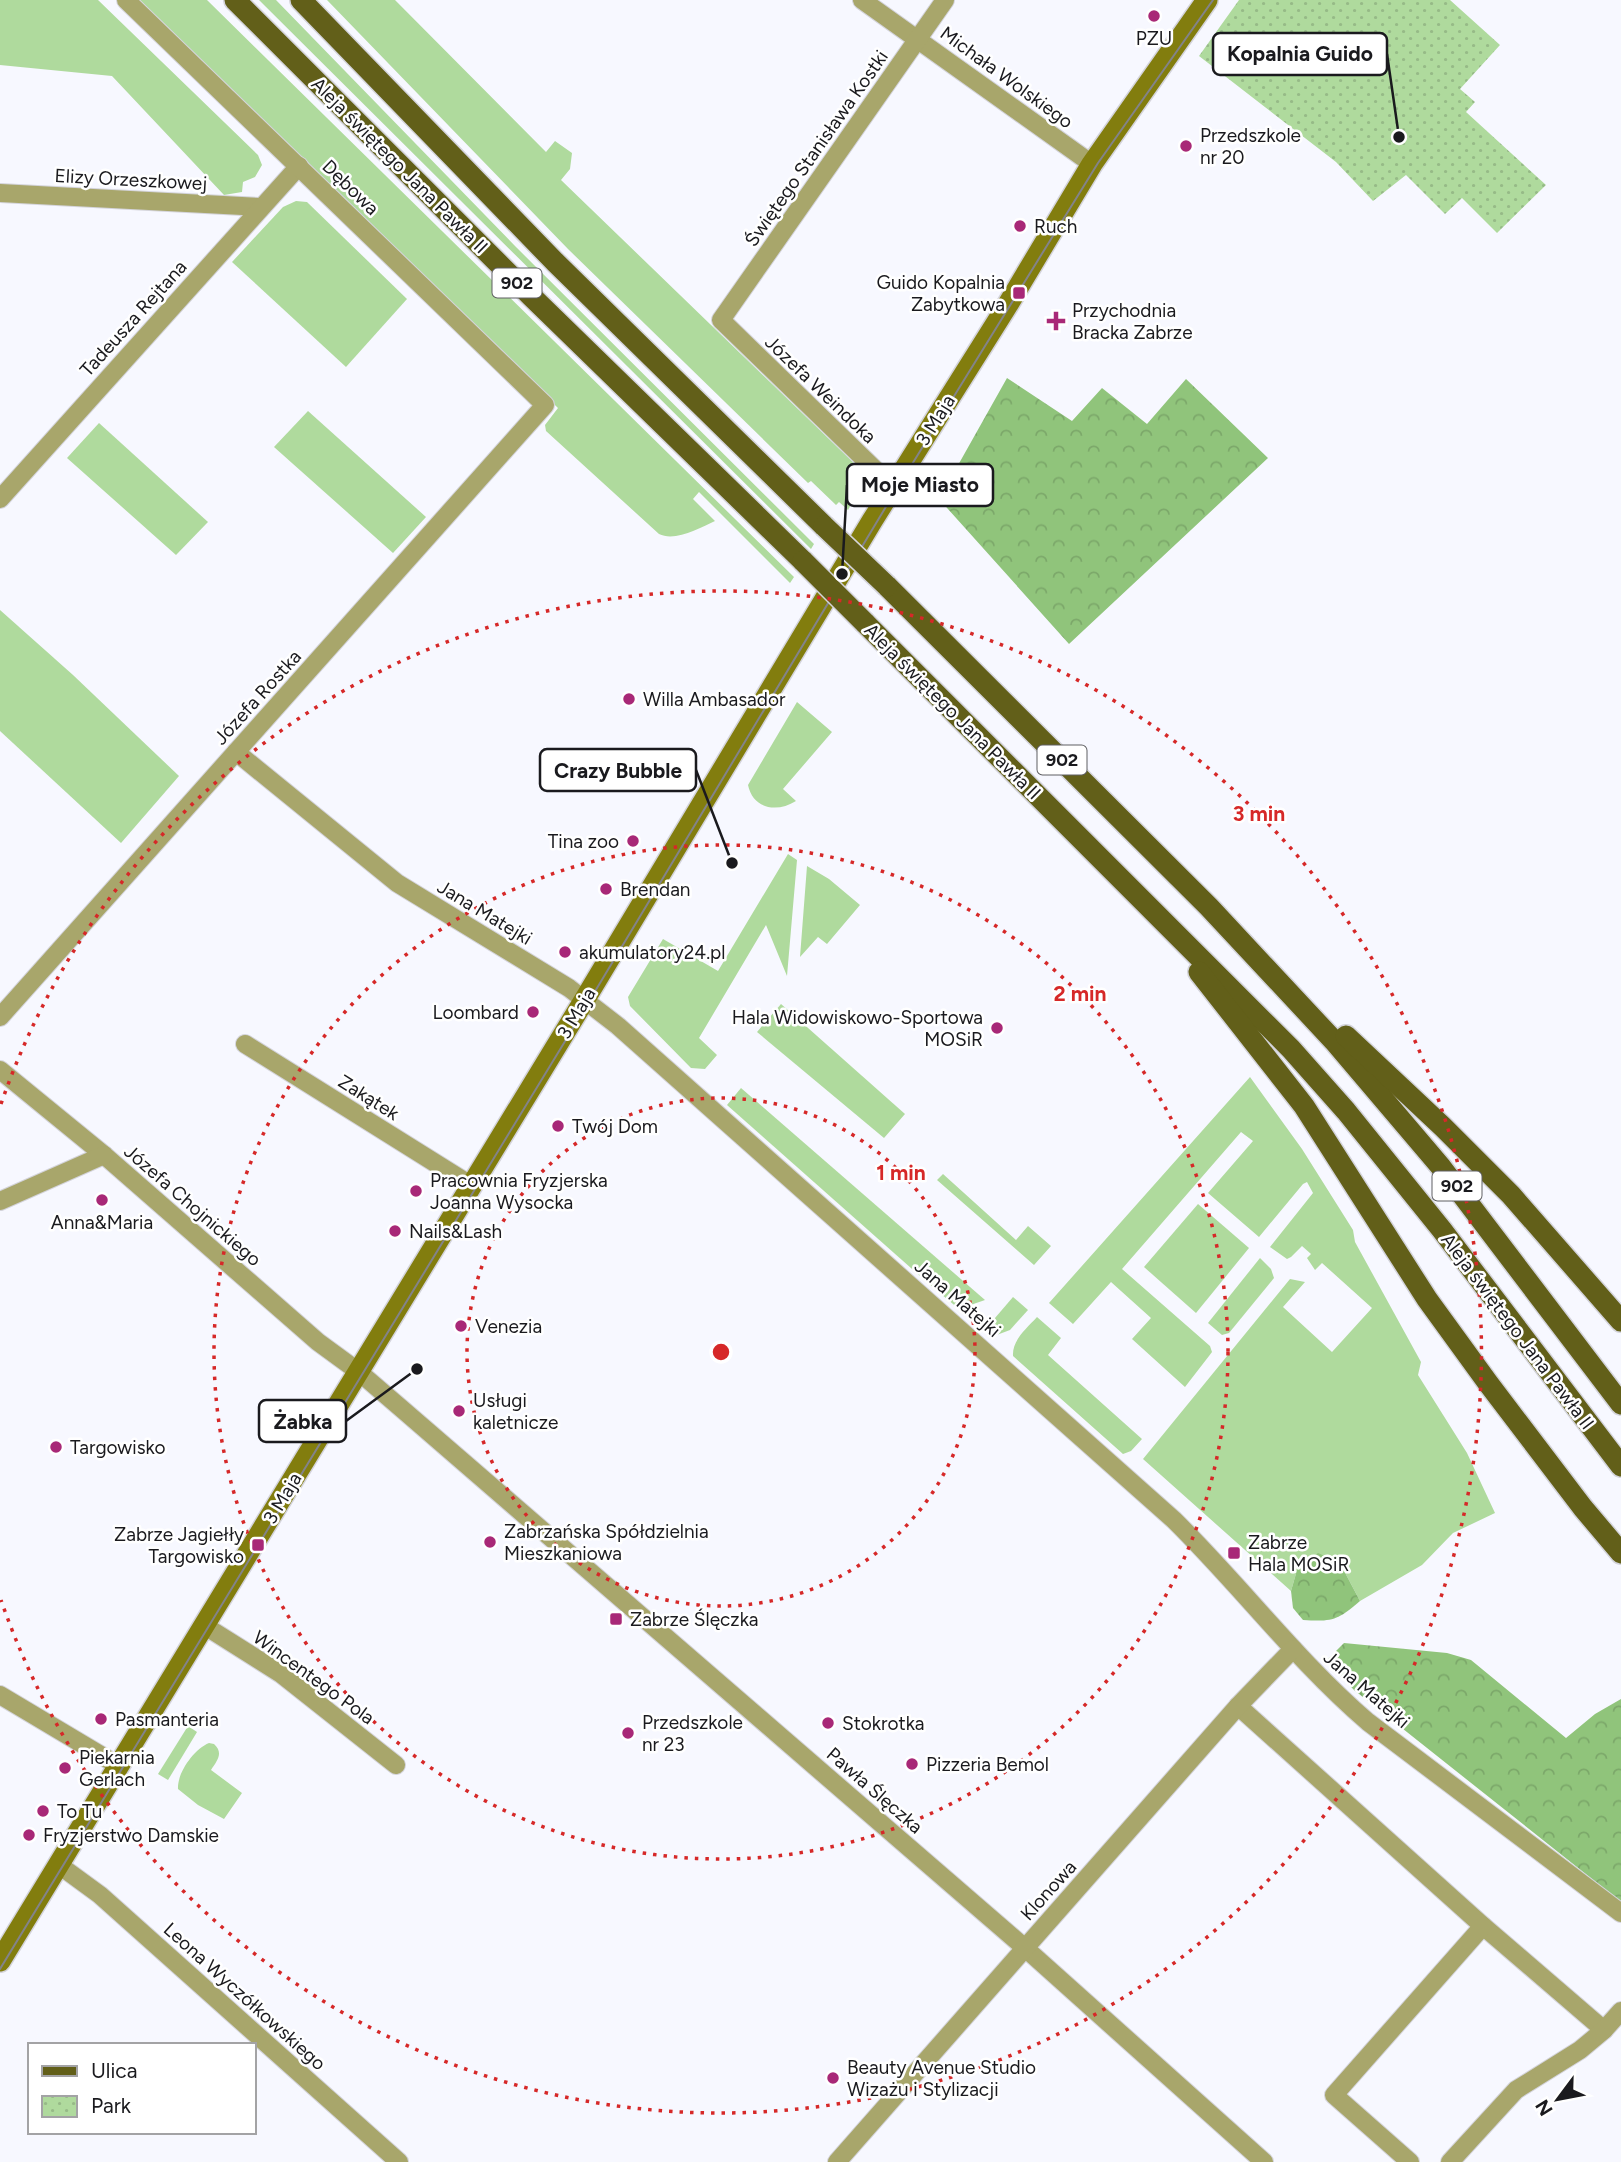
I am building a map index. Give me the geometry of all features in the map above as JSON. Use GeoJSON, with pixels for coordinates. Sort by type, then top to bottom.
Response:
{"type":"FeatureCollection","features":[{"type":"Feature","properties":{"kind":"main road","name":"Aleja świętego Jana Pawła II"},"geometry":{"type":"LineString","coordinates":[[235,0],[521,286],[803,561],[1291,1049],[1346,1111],[1442,1230],[1621,1466]]}},
{"type":"Feature","properties":{"kind":"main road","name":"Aleja świętego Jana Pawła II"},"geometry":{"type":"LineString","coordinates":[[301,0],[555,262],[1209,906],[1334,1041],[1441,1167],[1621,1404]]}},
{"type":"Feature","properties":{"kind":"main road"},"geometry":{"type":"LineString","coordinates":[[1132,888],[1304,1106],[1427,1299],[1547,1462],[1621,1553]]}},
{"type":"Feature","properties":{"kind":"main road"},"geometry":{"type":"LineString","coordinates":[[1209,906],[1443,1127],[1511,1195],[1621,1321]]}},
{"type":"Feature","properties":{"kind":"street","name":"Dębowa"},"geometry":{"type":"LineString","coordinates":[[127,0],[545,405]]}},
{"type":"Feature","properties":{"kind":"street","name":"Michała Wolskiego"},"geometry":{"type":"LineString","coordinates":[[862,0],[1092,164]]}},
{"type":"Feature","properties":{"kind":"street","name":"Świętego Stanisława Kostki"},"geometry":{"type":"LineString","coordinates":[[721,320],[945,0]]}},
{"type":"Feature","properties":{"kind":"street","name":"3 Maja"},"geometry":{"type":"LineString","coordinates":[[0,1961],[472,1186],[893,487],[1007,306],[1092,164],[1207,0]]}},
{"type":"Feature","properties":{"kind":"street","name":"Tadeusza Rejtana"},"geometry":{"type":"LineString","coordinates":[[0,499],[299,166]]}},
{"type":"Feature","properties":{"kind":"street","name":"Elizy Orzeszkowej"},"geometry":{"type":"LineString","coordinates":[[0,193],[260,207]]}},
{"type":"Feature","properties":{"kind":"street","name":"Józefa Weindoka"},"geometry":{"type":"LineString","coordinates":[[721,320],[893,487]]}},
{"type":"Feature","properties":{"kind":"street","name":"Józefa Rostka"},"geometry":{"type":"LineString","coordinates":[[0,1017],[545,405]]}},
{"type":"Feature","properties":{"kind":"street","name":"Jana Matejki"},"geometry":{"type":"LineString","coordinates":[[236,752],[397,883],[585,999],[1174,1520],[1212,1557],[1332,1690],[1368,1722],[1621,1913]]}},
{"type":"Feature","properties":{"kind":"street","name":"Zakątek"},"geometry":{"type":"LineString","coordinates":[[245,1044],[472,1186]]}},
{"type":"Feature","properties":{"kind":"street","name":"Józefa Chojnickiego"},"geometry":{"type":"LineString","coordinates":[[0,1070],[104,1155],[318,1342],[359,1371]]}},
{"type":"Feature","properties":{"kind":"street"},"geometry":{"type":"LineString","coordinates":[[0,1201],[104,1155]]}},
{"type":"Feature","properties":{"kind":"street","name":"Pawła Ślęczka"},"geometry":{"type":"LineString","coordinates":[[359,1371],[1025,1948],[1265,2162]]}},
{"type":"Feature","properties":{"kind":"street","name":"Wincentego Pola"},"geometry":{"type":"LineString","coordinates":[[205,1626],[281,1674],[396,1765]]}},
{"type":"Feature","properties":{"kind":"street","name":"Klonowa"},"geometry":{"type":"LineString","coordinates":[[837,2162],[1238,1706],[1293,1649]]}},
{"type":"Feature","properties":{"kind":"street"},"geometry":{"type":"LineString","coordinates":[[0,1695],[119,1766]]}},
{"type":"Feature","properties":{"kind":"street"},"geometry":{"type":"LineString","coordinates":[[1238,1706],[1483,1926],[1604,2030]]}},
{"type":"Feature","properties":{"kind":"street","name":"Leona Wyczółkowskiego"},"geometry":{"type":"LineString","coordinates":[[59,1865],[100,1895],[399,2162]]}},
{"type":"Feature","properties":{"kind":"street"},"geometry":{"type":"LineString","coordinates":[[1410,2162],[1334,2095],[1483,1926]]}},
{"type":"Feature","properties":{"kind":"street"},"geometry":{"type":"LineString","coordinates":[[1450,2162],[1516,2090],[1559,2065],[1604,2030],[1621,2011]]}},
{"type":"Feature","properties":{"kind":"green space"},"geometry":{"type":"Polygon","coordinates":[[[0,0],[98,0],[258,155],[262,165],[255,177],[243,182],[242,192],[224,195],[112,76],[0,65],[0,0]]]}},
{"type":"Feature","properties":{"kind":"green space"},"geometry":{"type":"Polygon","coordinates":[[[140,0],[207,0],[794,577],[790,583],[699,492],[693,499],[715,521],[680,535],[659,534],[546,431],[545,425],[558,408],[140,0]]]}},
{"type":"Feature","properties":{"kind":"green space"},"geometry":{"type":"Polygon","coordinates":[[[259,0],[276,0],[516,247],[814,544],[811,549],[259,0]]]}},
{"type":"Feature","properties":{"kind":"green space"},"geometry":{"type":"Polygon","coordinates":[[[327,0],[395,0],[546,152],[555,141],[572,153],[570,169],[561,180],[858,467],[858,489],[848,510],[839,502],[836,505],[811,481],[808,483],[568,249],[327,0]]]}},
{"type":"Feature","properties":{"kind":"green space"},"geometry":{"type":"Polygon","coordinates":[[[1239,0],[1450,0],[1500,45],[1460,89],[1475,102],[1466,112],[1546,185],[1497,233],[1462,198],[1445,214],[1406,175],[1373,201],[1336,162],[1199,56],[1239,0]]]}},
{"type":"Feature","properties":{"kind":"green space"},"geometry":{"type":"Polygon","coordinates":[[[296,201],[307,202],[407,299],[346,367],[232,262],[283,207],[296,201]]]}},
{"type":"Feature","properties":{"kind":"green space"},"geometry":{"type":"Polygon","coordinates":[[[1007,378],[1072,421],[1102,388],[1147,424],[1186,379],[1268,458],[1069,644],[939,499],[1007,378]]]}},
{"type":"Feature","properties":{"kind":"green space"},"geometry":{"type":"Polygon","coordinates":[[[308,411],[426,517],[393,553],[274,447],[308,411]]]}},
{"type":"Feature","properties":{"kind":"green space"},"geometry":{"type":"Polygon","coordinates":[[[99,423],[208,522],[176,555],[67,458],[99,423]]]}},
{"type":"Feature","properties":{"kind":"green space"},"geometry":{"type":"Polygon","coordinates":[[[0,610],[179,776],[121,843],[0,731],[0,610]]]}},
{"type":"Feature","properties":{"kind":"green space"},"geometry":{"type":"Polygon","coordinates":[[[797,702],[832,732],[783,789],[796,801],[774,808],[760,804],[748,785],[797,702]]]}},
{"type":"Feature","properties":{"kind":"green space"},"geometry":{"type":"Polygon","coordinates":[[[788,854],[797,860],[787,976],[766,925],[699,1038],[717,1055],[705,1069],[691,1068],[630,1006],[628,997],[663,939],[718,971],[788,854]]]}},
{"type":"Feature","properties":{"kind":"green space"},"geometry":{"type":"Polygon","coordinates":[[[807,866],[829,879],[860,905],[827,944],[818,937],[800,957],[807,866]]]}},
{"type":"Feature","properties":{"kind":"green space"},"geometry":{"type":"Polygon","coordinates":[[[781,1004],[905,1114],[884,1138],[757,1032],[781,1004]]]}},
{"type":"Feature","properties":{"kind":"green space"},"geometry":{"type":"Polygon","coordinates":[[[1250,1077],[1302,1149],[1353,1230],[1355,1242],[1421,1362],[1418,1375],[1467,1453],[1495,1513],[1453,1533],[1422,1565],[1360,1601],[1340,1563],[1297,1570],[1291,1591],[1143,1459],[1290,1279],[1305,1282],[1283,1307],[1332,1352],[1372,1308],[1322,1263],[1315,1270],[1307,1258],[1311,1254],[1302,1246],[1287,1259],[1270,1247],[1313,1193],[1307,1182],[1259,1237],[1208,1193],[1253,1141],[1241,1132],[1122,1269],[1210,1346],[1212,1352],[1185,1387],[1132,1339],[1151,1318],[1111,1282],[1073,1324],[1049,1303],[1250,1077]]]}},
{"type":"Feature","properties":{"kind":"green space"},"geometry":{"type":"Polygon","coordinates":[[[741,1088],[985,1300],[959,1309],[929,1284],[727,1105],[741,1088]]]}},
{"type":"Feature","properties":{"kind":"green space"},"geometry":{"type":"Polygon","coordinates":[[[943,1174],[1016,1240],[1028,1226],[1051,1246],[1034,1265],[937,1180],[943,1174]]]}},
{"type":"Feature","properties":{"kind":"green space"},"geometry":{"type":"Polygon","coordinates":[[[1198,1204],[1249,1248],[1196,1313],[1144,1267],[1198,1204]]]}},
{"type":"Feature","properties":{"kind":"green space"},"geometry":{"type":"Polygon","coordinates":[[[1260,1258],[1271,1269],[1274,1278],[1229,1333],[1222,1335],[1208,1323],[1260,1258]]]}},
{"type":"Feature","properties":{"kind":"green space"},"geometry":{"type":"Polygon","coordinates":[[[1013,1297],[1028,1310],[1010,1330],[994,1336],[989,1325],[1013,1297]]]}},
{"type":"Feature","properties":{"kind":"green space"},"geometry":{"type":"Polygon","coordinates":[[[1037,1317],[1061,1338],[1048,1355],[1142,1439],[1131,1451],[1123,1454],[1013,1356],[1018,1340],[1037,1317]]]}},
{"type":"Feature","properties":{"kind":"green space"},"geometry":{"type":"Polygon","coordinates":[[[1318,1553],[1340,1563],[1360,1601],[1334,1618],[1321,1621],[1303,1620],[1293,1608],[1291,1591],[1297,1570],[1318,1553]]]}},
{"type":"Feature","properties":{"kind":"green space"},"geometry":{"type":"Polygon","coordinates":[[[1344,1643],[1447,1653],[1471,1660],[1566,1738],[1595,1714],[1621,1699],[1621,1902],[1354,1690],[1326,1661],[1344,1643]]]}},
{"type":"Feature","properties":{"kind":"green space"},"geometry":{"type":"Polygon","coordinates":[[[188,1726],[197,1732],[168,1780],[158,1774],[188,1726]]]}},
{"type":"Feature","properties":{"kind":"green space"},"geometry":{"type":"Polygon","coordinates":[[[209,1743],[214,1744],[219,1751],[211,1770],[242,1793],[224,1819],[198,1805],[178,1789],[180,1776],[188,1762],[198,1750],[209,1743]]]}},
{"type":"Feature","properties":{"kind":"tram line"},"geometry":{"type":"LineString","coordinates":[[0,1969],[564,1043],[893,495],[1098,163],[1213,0]]}},
{"type":"Feature","properties":{"kind":"place","name":"PZU"},"geometry":{"type":"Point","coordinates":[1154,16]}},
{"type":"Feature","properties":{"kind":"place","name":"Kopalnia Guido"},"geometry":{"type":"Point","coordinates":[1399,137]}},
{"type":"Feature","properties":{"kind":"place","name":"Przedszkole nr 20"},"geometry":{"type":"Point","coordinates":[1186,146]}},
{"type":"Feature","properties":{"kind":"place","name":"Ruch"},"geometry":{"type":"Point","coordinates":[1020,226]}},
{"type":"Feature","properties":{"kind":"place","name":"Guido Kopalnia Zabytkowa"},"geometry":{"type":"Point","coordinates":[1019,293]}},
{"type":"Feature","properties":{"kind":"place","name":"Przychodnia Bracka Zabrze"},"geometry":{"type":"Point","coordinates":[1056,321]}},
{"type":"Feature","properties":{"kind":"place","name":"Moje Miasto"},"geometry":{"type":"Point","coordinates":[842,574]}},
{"type":"Feature","properties":{"kind":"place","name":"Willa Ambasador"},"geometry":{"type":"Point","coordinates":[629,699]}},
{"type":"Feature","properties":{"kind":"place","name":"Tina zoo"},"geometry":{"type":"Point","coordinates":[633,841]}},
{"type":"Feature","properties":{"kind":"place","name":"Crazy Bubble"},"geometry":{"type":"Point","coordinates":[732,863]}},
{"type":"Feature","properties":{"kind":"place","name":"Brendan"},"geometry":{"type":"Point","coordinates":[606,889]}},
{"type":"Feature","properties":{"kind":"place","name":"akumulatory24.pl"},"geometry":{"type":"Point","coordinates":[565,952]}},
{"type":"Feature","properties":{"kind":"place","name":"Loombard"},"geometry":{"type":"Point","coordinates":[533,1012]}},
{"type":"Feature","properties":{"kind":"place","name":"Hala Widowiskowo-Sportowa MOSiR"},"geometry":{"type":"Point","coordinates":[997,1028]}},
{"type":"Feature","properties":{"kind":"place","name":"Twój Dom"},"geometry":{"type":"Point","coordinates":[558,1126]}},
{"type":"Feature","properties":{"kind":"place","name":"Pracownia Fryzjerska Joanna Wysocka"},"geometry":{"type":"Point","coordinates":[416,1191]}},
{"type":"Feature","properties":{"kind":"place","name":"Anna&Maria"},"geometry":{"type":"Point","coordinates":[102,1200]}},
{"type":"Feature","properties":{"kind":"place","name":"Nails&Lash"},"geometry":{"type":"Point","coordinates":[395,1231]}},
{"type":"Feature","properties":{"kind":"place","name":"Venezia"},"geometry":{"type":"Point","coordinates":[461,1326]}},
{"type":"Feature","properties":{"kind":"place","name":"Żabka"},"geometry":{"type":"Point","coordinates":[417,1369]}},
{"type":"Feature","properties":{"kind":"place","name":"Usługi kaletnicze"},"geometry":{"type":"Point","coordinates":[459,1411]}},
{"type":"Feature","properties":{"kind":"place","name":"Targowisko"},"geometry":{"type":"Point","coordinates":[56,1447]}},
{"type":"Feature","properties":{"kind":"place","name":"Zabrzańska Spółdzielnia Mieszkaniowa"},"geometry":{"type":"Point","coordinates":[490,1542]}},
{"type":"Feature","properties":{"kind":"place","name":"Zabrze Jagiełły Targowisko"},"geometry":{"type":"Point","coordinates":[258,1545]}},
{"type":"Feature","properties":{"kind":"place","name":"Zabrze Hala MOSiR"},"geometry":{"type":"Point","coordinates":[1234,1553]}},
{"type":"Feature","properties":{"kind":"place","name":"Zabrze Ślęczka"},"geometry":{"type":"Point","coordinates":[616,1619]}},
{"type":"Feature","properties":{"kind":"place","name":"Pasmanteria"},"geometry":{"type":"Point","coordinates":[101,1719]}},
{"type":"Feature","properties":{"kind":"place","name":"Stokrotka"},"geometry":{"type":"Point","coordinates":[828,1723]}},
{"type":"Feature","properties":{"kind":"place","name":"Przedszkole nr 23"},"geometry":{"type":"Point","coordinates":[628,1733]}},
{"type":"Feature","properties":{"kind":"place","name":"Pizzeria Bemol"},"geometry":{"type":"Point","coordinates":[912,1764]}},
{"type":"Feature","properties":{"kind":"place","name":"Piekarnia Gerlach"},"geometry":{"type":"Point","coordinates":[65,1768]}},
{"type":"Feature","properties":{"kind":"place","name":"To Tu"},"geometry":{"type":"Point","coordinates":[43,1811]}},
{"type":"Feature","properties":{"kind":"place","name":"Fryzjerstwo Damskie"},"geometry":{"type":"Point","coordinates":[29,1835]}},
{"type":"Feature","properties":{"kind":"place","name":"Beauty Avenue Studio Wizażu i Stylizacji"},"geometry":{"type":"Point","coordinates":[833,2078]}}]}
